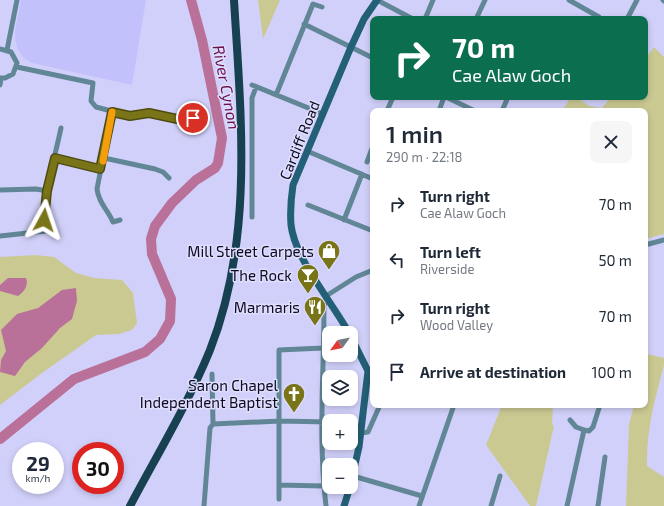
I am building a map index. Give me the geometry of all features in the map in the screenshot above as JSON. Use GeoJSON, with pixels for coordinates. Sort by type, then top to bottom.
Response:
{"type":"FeatureCollection","features":[{"type":"Feature","properties":{"kind":"main road"},"geometry":{"type":"LineString","coordinates":[[130,506],[185,402],[210,350],[235,264],[240,226],[242,169],[240,100],[234,0]]}},
{"type":"Feature","properties":{"kind":"main road","name":"Cardiff Road"},"geometry":{"type":"LineString","coordinates":[[345,326],[298,248],[291,226],[290,202],[293,185],[351,47],[364,19],[377,0]]}},
{"type":"Feature","properties":{"kind":"main road"},"geometry":{"type":"LineString","coordinates":[[356,458],[361,430],[368,371],[358,351]]}},
{"type":"Feature","properties":{"kind":"main road"},"geometry":{"type":"LineString","coordinates":[[344,506],[348,494]]}},
{"type":"Feature","properties":{"kind":"street"},"geometry":{"type":"LineString","coordinates":[[7,50],[17,0]]}},
{"type":"Feature","properties":{"kind":"street"},"geometry":{"type":"LineString","coordinates":[[377,0],[407,16]]}},
{"type":"Feature","properties":{"kind":"street"},"geometry":{"type":"LineString","coordinates":[[425,16],[433,0]]}},
{"type":"Feature","properties":{"kind":"street"},"geometry":{"type":"LineString","coordinates":[[477,16],[485,0]]}},
{"type":"Feature","properties":{"kind":"street"},"geometry":{"type":"LineString","coordinates":[[569,0],[597,16]]}},
{"type":"Feature","properties":{"kind":"street"},"geometry":{"type":"LineString","coordinates":[[629,16],[637,0]]}},
{"type":"Feature","properties":{"kind":"street"},"geometry":{"type":"LineString","coordinates":[[276,95],[313,4],[322,7]]}},
{"type":"Feature","properties":{"kind":"street"},"geometry":{"type":"LineString","coordinates":[[304,24],[370,56]]}},
{"type":"Feature","properties":{"kind":"street"},"geometry":{"type":"LineString","coordinates":[[0,50],[7,50],[14,55],[17,67]]}},
{"type":"Feature","properties":{"kind":"street"},"geometry":{"type":"LineString","coordinates":[[0,85],[1,78],[9,77],[17,67]]}},
{"type":"Feature","properties":{"kind":"street"},"geometry":{"type":"LineString","coordinates":[[17,67],[93,83],[91,101],[96,107],[112,112],[130,116],[149,113],[182,120],[193,118]]}},
{"type":"Feature","properties":{"kind":"street"},"geometry":{"type":"LineString","coordinates":[[252,217],[252,98],[254,86],[323,114]]}},
{"type":"Feature","properties":{"kind":"street"},"geometry":{"type":"LineString","coordinates":[[451,100],[469,108]]}},
{"type":"Feature","properties":{"kind":"street"},"geometry":{"type":"LineString","coordinates":[[112,112],[97,189],[98,200],[109,213],[113,222],[120,220]]}},
{"type":"Feature","properties":{"kind":"street"},"geometry":{"type":"LineString","coordinates":[[0,236],[46,231],[44,220],[47,191],[61,128]]}},
{"type":"Feature","properties":{"kind":"street"},"geometry":{"type":"LineString","coordinates":[[307,151],[370,178]]}},
{"type":"Feature","properties":{"kind":"street"},"geometry":{"type":"LineString","coordinates":[[367,162],[370,154]]}},
{"type":"Feature","properties":{"kind":"street"},"geometry":{"type":"LineString","coordinates":[[55,158],[100,169]]}},
{"type":"Feature","properties":{"kind":"street"},"geometry":{"type":"LineString","coordinates":[[104,158],[155,169],[163,172],[169,178]]}},
{"type":"Feature","properties":{"kind":"street"},"geometry":{"type":"LineString","coordinates":[[344,220],[362,174]]}},
{"type":"Feature","properties":{"kind":"street"},"geometry":{"type":"LineString","coordinates":[[0,190],[36,188],[47,191]]}},
{"type":"Feature","properties":{"kind":"street"},"geometry":{"type":"LineString","coordinates":[[308,205],[370,230]]}},
{"type":"Feature","properties":{"kind":"street"},"geometry":{"type":"LineString","coordinates":[[648,244],[664,240]]}},
{"type":"Feature","properties":{"kind":"street"},"geometry":{"type":"LineString","coordinates":[[324,326],[326,296],[356,277],[370,271]]}},
{"type":"Feature","properties":{"kind":"street"},"geometry":{"type":"LineString","coordinates":[[279,498],[279,350],[322,348]]}},
{"type":"Feature","properties":{"kind":"street"},"geometry":{"type":"LineString","coordinates":[[324,362],[326,414]]}},
{"type":"Feature","properties":{"kind":"street"},"geometry":{"type":"LineString","coordinates":[[204,506],[210,428],[212,424],[212,374]]}},
{"type":"Feature","properties":{"kind":"street"},"geometry":{"type":"LineString","coordinates":[[358,428],[368,432],[379,408]]}},
{"type":"Feature","properties":{"kind":"street"},"geometry":{"type":"LineString","coordinates":[[419,506],[453,408]]}},
{"type":"Feature","properties":{"kind":"street"},"geometry":{"type":"LineString","coordinates":[[570,420],[576,426],[589,431],[593,427],[599,408]]}},
{"type":"Feature","properties":{"kind":"street"},"geometry":{"type":"LineString","coordinates":[[212,424],[280,421],[322,422]]}},
{"type":"Feature","properties":{"kind":"street"},"geometry":{"type":"LineString","coordinates":[[567,506],[584,430]]}},
{"type":"Feature","properties":{"kind":"street"},"geometry":{"type":"LineString","coordinates":[[598,506],[604,457]]}},
{"type":"Feature","properties":{"kind":"street"},"geometry":{"type":"LineString","coordinates":[[491,506],[500,476]]}},
{"type":"Feature","properties":{"kind":"street"},"geometry":{"type":"LineString","coordinates":[[358,480],[422,496]]}},
{"type":"Feature","properties":{"kind":"street"},"geometry":{"type":"LineString","coordinates":[[279,485],[322,486]]}},
{"type":"Feature","properties":{"kind":"street"},"geometry":{"type":"LineString","coordinates":[[324,494],[326,506]]}},
{"type":"Feature","properties":{"kind":"shaded area"},"geometry":{"type":"Polygon","coordinates":[[[21,0],[146,0],[132,85],[32,63],[24,58],[18,50],[15,40],[15,30],[21,0]]]}},
{"type":"Feature","properties":{"kind":"shaded area"},"geometry":{"type":"Polygon","coordinates":[[[258,0],[280,0],[263,39],[258,0]]]}},
{"type":"Feature","properties":{"kind":"shaded area"},"geometry":{"type":"Polygon","coordinates":[[[654,47],[664,57],[664,234],[648,238],[648,108],[602,108],[609,100],[648,100],[648,55],[654,47]]]}},
{"type":"Feature","properties":{"kind":"shaded area"},"geometry":{"type":"Polygon","coordinates":[[[569,100],[580,100],[589,106],[602,108],[564,108],[569,100]]]}},
{"type":"Feature","properties":{"kind":"shaded area"},"geometry":{"type":"Polygon","coordinates":[[[36,255],[54,257],[76,273],[94,278],[122,280],[133,293],[137,323],[132,330],[119,334],[96,335],[0,405],[0,257],[36,255]]]}},
{"type":"Feature","properties":{"kind":"shaded area"},"geometry":{"type":"Polygon","coordinates":[[[8,278],[26,278],[27,283],[25,288],[18,296],[0,291],[0,285],[8,278]]]}},
{"type":"Feature","properties":{"kind":"shaded area"},"geometry":{"type":"Polygon","coordinates":[[[76,288],[77,301],[72,319],[60,328],[42,348],[25,362],[15,376],[0,372],[1,360],[6,351],[1,330],[17,314],[38,308],[62,290],[76,288]]]}},
{"type":"Feature","properties":{"kind":"shaded area"},"geometry":{"type":"Polygon","coordinates":[[[648,354],[664,358],[664,365],[654,403],[648,440],[647,466],[664,477],[664,506],[626,506],[629,425],[633,408],[648,408],[648,354]]]}},
{"type":"Feature","properties":{"kind":"shaded area"},"geometry":{"type":"Polygon","coordinates":[[[501,408],[553,408],[552,424],[554,426],[536,506],[530,506],[486,445],[501,408]]]}},
{"type":"Feature","properties":{"kind":"waterway","name":"River Cynon"},"geometry":{"type":"LineString","coordinates":[[0,439],[74,379],[145,352],[160,339],[170,321],[171,299],[152,254],[151,239],[155,226],[172,203],[196,180],[215,168],[218,163],[222,138],[202,40],[191,0]]}},
{"type":"Feature","properties":{"kind":"slow traffic"},"geometry":{"type":"LineString","coordinates":[[103,161],[112,112]]}},
{"type":"Feature","properties":{"kind":"place","name":"Mill Street Carpets"},"geometry":{"type":"Point","coordinates":[329,270]}},
{"type":"Feature","properties":{"kind":"place","name":"The Rock"},"geometry":{"type":"Point","coordinates":[308,294]}},
{"type":"Feature","properties":{"kind":"place","name":"Marmaris"},"geometry":{"type":"Point","coordinates":[315,326]}},
{"type":"Feature","properties":{"kind":"place","name":"Saron Chapel Independent Baptist"},"geometry":{"type":"Point","coordinates":[294,414]}},
{"type":"Feature","properties":{"kind":"route"},"geometry":{"type":"LineString","coordinates":[[44,220],[47,191],[55,158],[100,169],[104,158],[112,112],[130,116],[149,113],[182,120],[193,118]]}}]}
